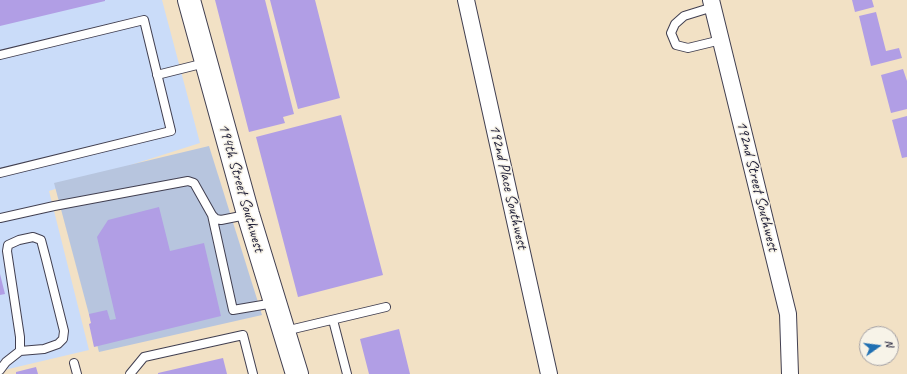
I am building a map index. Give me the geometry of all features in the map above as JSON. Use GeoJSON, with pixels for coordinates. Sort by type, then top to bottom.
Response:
{"type":"FeatureCollection","features":[{"type":"Feature","properties":{"kind":"street","name":"194th Street Southwest"},"geometry":{"type":"LineString","coordinates":[[189,0],[248,214],[297,374]]}},
{"type":"Feature","properties":{"kind":"street","name":"192nd Place Southwest"},"geometry":{"type":"LineString","coordinates":[[466,0],[549,374]]}},
{"type":"Feature","properties":{"kind":"street","name":"192nd Street Southwest"},"geometry":{"type":"LineString","coordinates":[[712,3],[788,314],[790,374]]}},
{"type":"Feature","properties":{"kind":"lane"},"geometry":{"type":"LineString","coordinates":[[712,3],[684,16],[675,24],[671,33],[676,45],[688,48],[721,40]]}},
{"type":"Feature","properties":{"kind":"lane"},"geometry":{"type":"LineString","coordinates":[[0,55],[144,20],[171,131],[0,173]]}},
{"type":"Feature","properties":{"kind":"lane"},"geometry":{"type":"LineString","coordinates":[[157,75],[206,63]]}},
{"type":"Feature","properties":{"kind":"lane"},"geometry":{"type":"LineString","coordinates":[[0,218],[54,206],[188,181],[194,183],[212,215],[233,310],[275,302]]}},
{"type":"Feature","properties":{"kind":"lane"},"geometry":{"type":"LineString","coordinates":[[212,215],[221,220],[248,214]]}},
{"type":"Feature","properties":{"kind":"lane"},"geometry":{"type":"LineString","coordinates":[[0,370],[6,362],[20,351],[44,349],[58,344],[63,339],[64,331],[44,252],[40,240],[33,237],[8,245],[7,251],[20,337],[20,351]]}},
{"type":"Feature","properties":{"kind":"lane"},"geometry":{"type":"LineString","coordinates":[[284,332],[386,307]]}},
{"type":"Feature","properties":{"kind":"lane"},"geometry":{"type":"LineString","coordinates":[[333,320],[347,374]]}},
{"type":"Feature","properties":{"kind":"lane"},"geometry":{"type":"LineString","coordinates":[[130,374],[144,357],[243,335],[253,374]]}},
{"type":"Feature","properties":{"kind":"lane"},"geometry":{"type":"LineString","coordinates":[[74,364],[77,374]]}},
{"type":"Feature","properties":{"kind":"shaded area"},"geometry":{"type":"Polygon","coordinates":[[[0,0],[162,0],[200,143],[49,191],[89,350],[0,371],[0,0]]]}},
{"type":"Feature","properties":{"kind":"shaded area"},"geometry":{"type":"Polygon","coordinates":[[[209,146],[262,315],[99,352],[54,183],[209,146]]]}},
{"type":"Feature","properties":{"kind":"building"},"geometry":{"type":"Polygon","coordinates":[[[0,0],[105,0],[105,1],[0,26],[0,0]]]}},
{"type":"Feature","properties":{"kind":"building"},"geometry":{"type":"Polygon","coordinates":[[[215,0],[265,0],[294,114],[283,117],[285,123],[249,132],[215,0]]]}},
{"type":"Feature","properties":{"kind":"building"},"geometry":{"type":"Polygon","coordinates":[[[270,0],[315,0],[340,98],[298,109],[270,0]]]}},
{"type":"Feature","properties":{"kind":"building"},"geometry":{"type":"Polygon","coordinates":[[[852,0],[872,0],[874,7],[855,12],[852,0]]]}},
{"type":"Feature","properties":{"kind":"building"},"geometry":{"type":"Polygon","coordinates":[[[876,12],[886,51],[899,48],[902,58],[871,66],[859,16],[876,12]]]}},
{"type":"Feature","properties":{"kind":"building"},"geometry":{"type":"Polygon","coordinates":[[[903,69],[907,81],[907,109],[891,113],[881,75],[903,69]]]}},
{"type":"Feature","properties":{"kind":"building"},"geometry":{"type":"Polygon","coordinates":[[[341,115],[383,275],[298,297],[256,137],[341,115]]]}},
{"type":"Feature","properties":{"kind":"building"},"geometry":{"type":"Polygon","coordinates":[[[907,116],[907,157],[902,158],[892,120],[907,116]]]}},
{"type":"Feature","properties":{"kind":"building"},"geometry":{"type":"Polygon","coordinates":[[[159,207],[170,251],[204,243],[221,316],[94,347],[89,324],[91,323],[89,314],[107,310],[110,320],[116,319],[97,237],[108,220],[159,207]]]}},
{"type":"Feature","properties":{"kind":"building"},"geometry":{"type":"Polygon","coordinates":[[[0,274],[5,294],[0,295],[0,274]]]}},
{"type":"Feature","properties":{"kind":"building"},"geometry":{"type":"Polygon","coordinates":[[[399,329],[410,374],[369,374],[360,339],[399,329]]]}},
{"type":"Feature","properties":{"kind":"building"},"geometry":{"type":"Polygon","coordinates":[[[223,358],[227,374],[158,374],[158,373],[223,358]]]}},
{"type":"Feature","properties":{"kind":"building"},"geometry":{"type":"Polygon","coordinates":[[[36,367],[38,374],[16,374],[16,372],[36,367]]]}}]}
